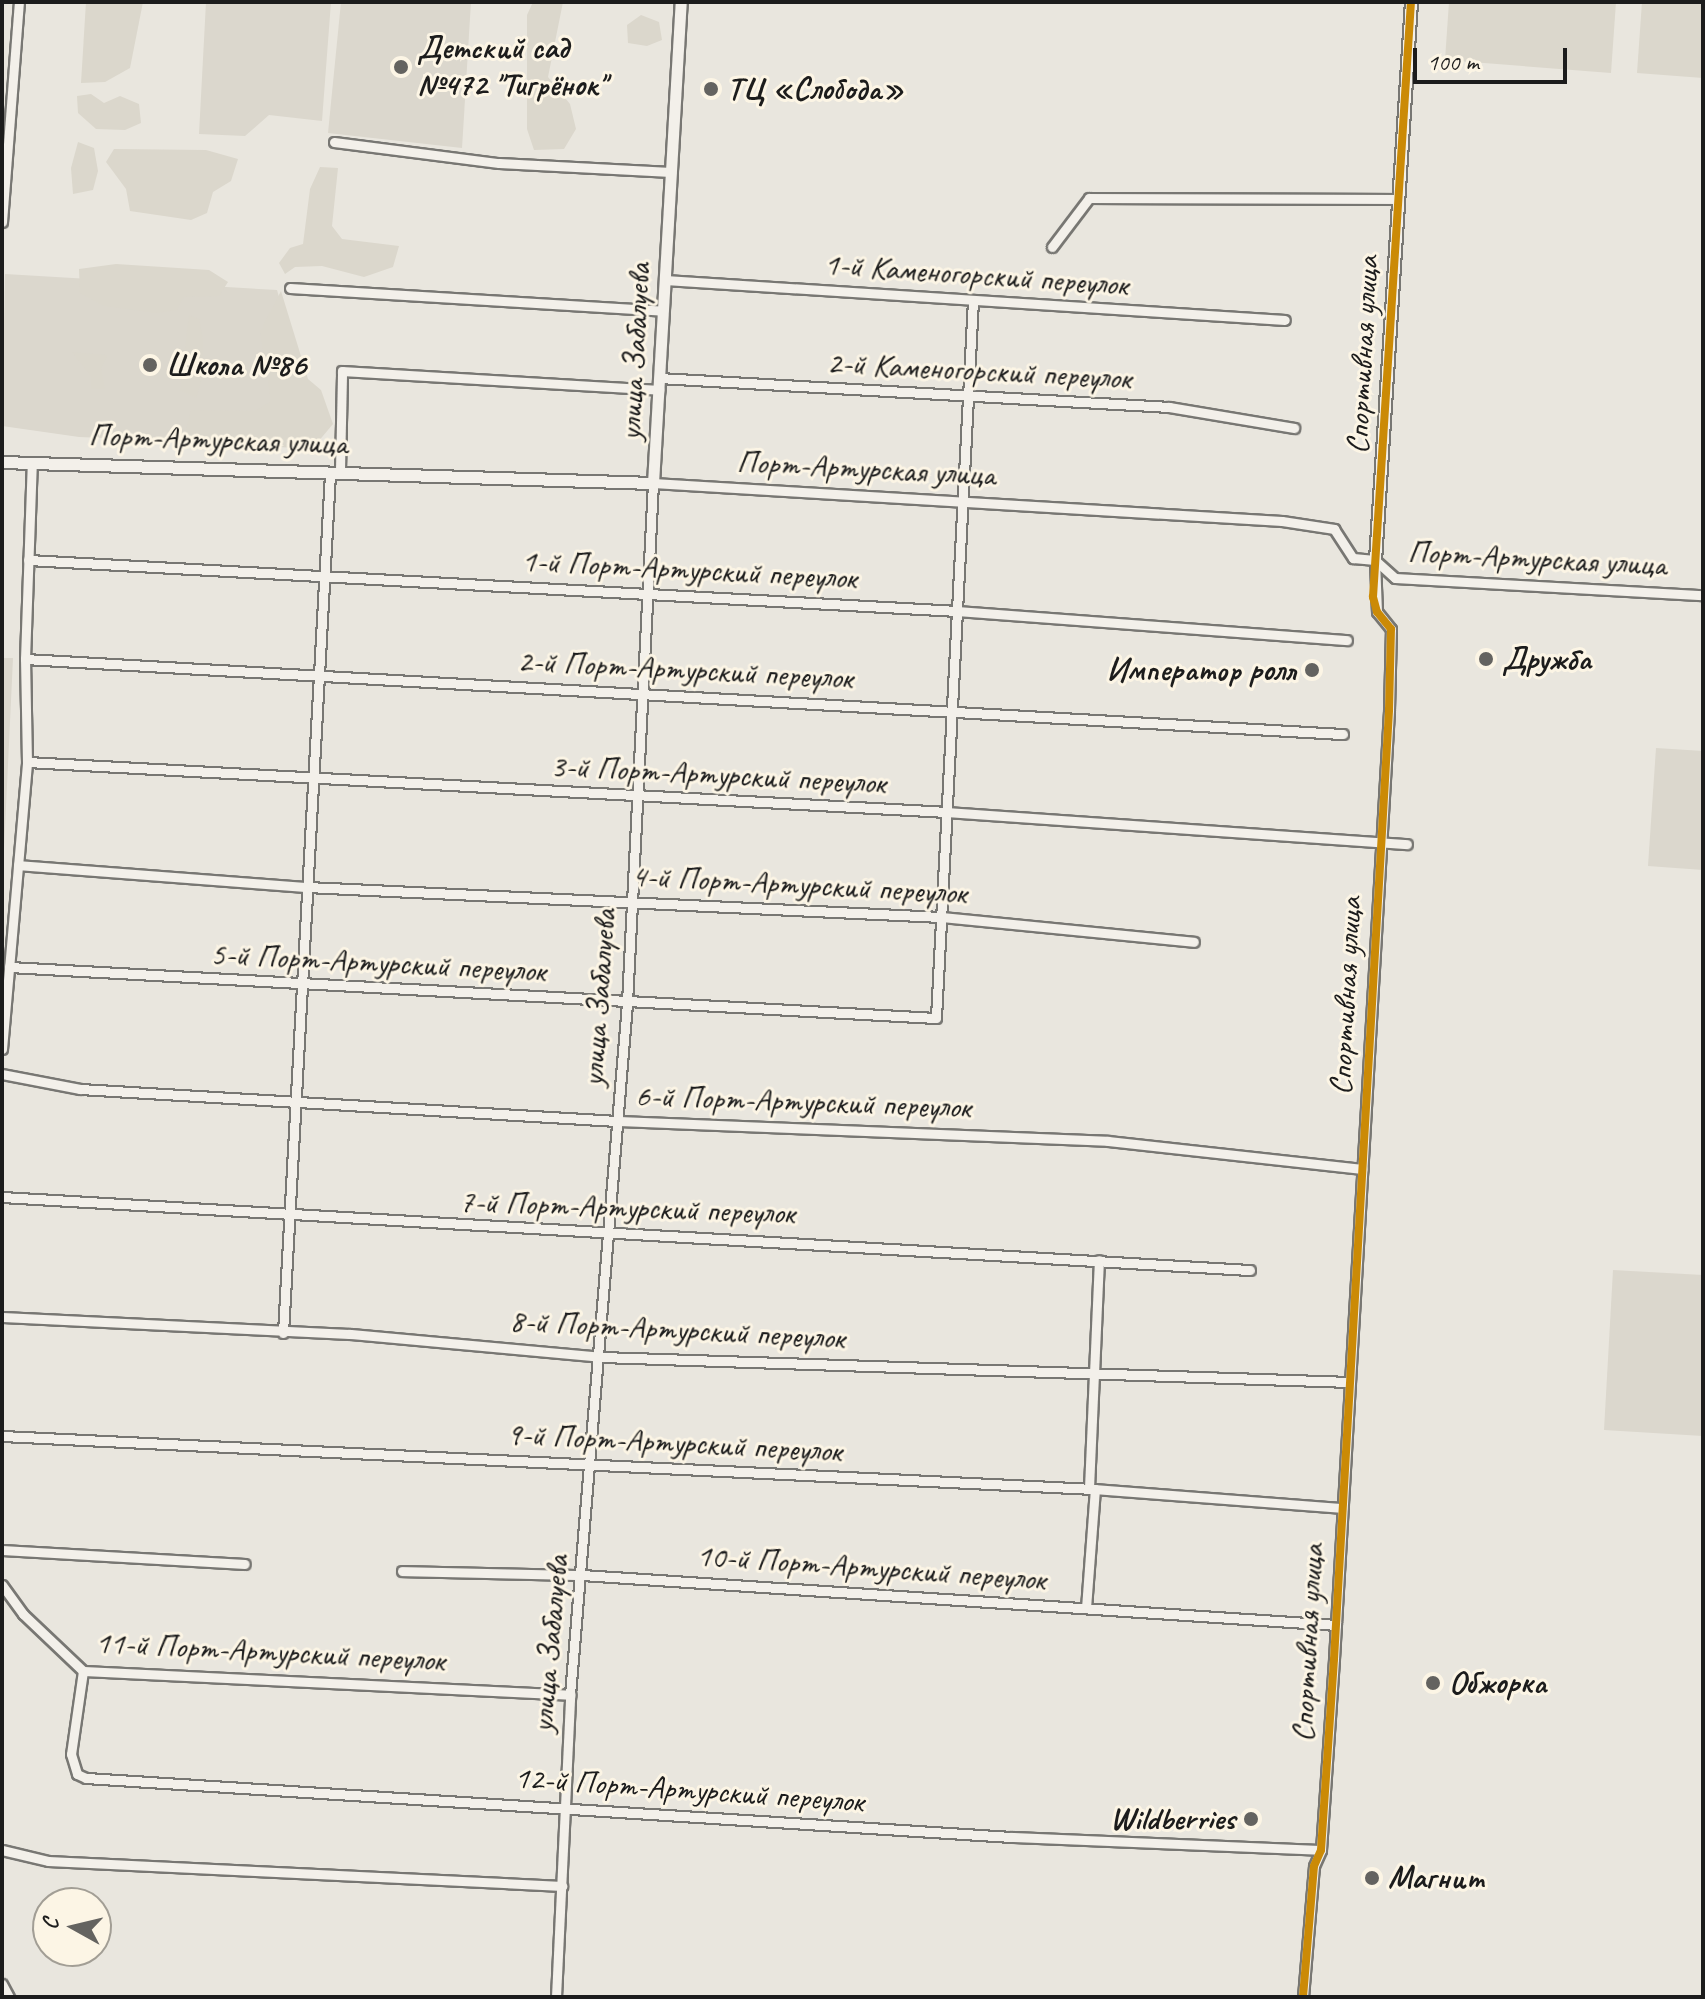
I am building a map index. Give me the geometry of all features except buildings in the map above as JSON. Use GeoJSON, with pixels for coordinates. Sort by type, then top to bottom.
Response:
{"type":"FeatureCollection","features":[{"type":"Feature","properties":{"kind":"street"},"geometry":{"type":"LineString","coordinates":[[2,222],[19,2]]}},
{"type":"Feature","properties":{"kind":"street","name":"улица Забалуева"},"geometry":{"type":"LineString","coordinates":[[556,1997],[570,1695],[601,1357],[627,1003],[681,2]]}},
{"type":"Feature","properties":{"kind":"street","name":"Спортивная улица"},"geometry":{"type":"LineString","coordinates":[[1303,1997],[1314,1866],[1321,1850],[1381,843],[1391,629],[1377,612],[1375,560],[1411,2]]}},
{"type":"Feature","properties":{"kind":"street"},"geometry":{"type":"LineString","coordinates":[[334,142],[499,163],[671,172]]}},
{"type":"Feature","properties":{"kind":"street"},"geometry":{"type":"LineString","coordinates":[[1052,247],[1089,198],[1398,199]]}},
{"type":"Feature","properties":{"kind":"street","name":"1-й Каменогорский переулок"},"geometry":{"type":"LineString","coordinates":[[665,280],[1285,320]]}},
{"type":"Feature","properties":{"kind":"street"},"geometry":{"type":"LineString","coordinates":[[290,288],[663,311]]}},
{"type":"Feature","properties":{"kind":"street"},"geometry":{"type":"LineString","coordinates":[[941,917],[973,301]]}},
{"type":"Feature","properties":{"kind":"street","name":"2-й Каменогорский переулок"},"geometry":{"type":"LineString","coordinates":[[335,472],[342,371],[1169,407],[1294,428]]}},
{"type":"Feature","properties":{"kind":"street","name":"Порт-Артурская улица"},"geometry":{"type":"LineString","coordinates":[[2,462],[653,483],[1308,525],[1334,529],[1353,558],[1375,560],[1395,578],[1703,595]]}},
{"type":"Feature","properties":{"kind":"street"},"geometry":{"type":"LineString","coordinates":[[2,1049],[27,762],[25,659],[32,462]]}},
{"type":"Feature","properties":{"kind":"street"},"geometry":{"type":"LineString","coordinates":[[283,1333],[325,576],[335,472]]}},
{"type":"Feature","properties":{"kind":"street","name":"1-й Порт-Артурский переулок"},"geometry":{"type":"LineString","coordinates":[[28,560],[958,611],[1347,640]]}},
{"type":"Feature","properties":{"kind":"street","name":"2-й Порт-Артурский переулок"},"geometry":{"type":"LineString","coordinates":[[25,659],[319,678],[953,709],[1343,734]]}},
{"type":"Feature","properties":{"kind":"street","name":"3-й Порт-Артурский переулок"},"geometry":{"type":"LineString","coordinates":[[27,762],[947,812],[1407,844]]}},
{"type":"Feature","properties":{"kind":"street","name":"4-й Порт-Артурский переулок"},"geometry":{"type":"LineString","coordinates":[[18,865],[307,887],[941,917],[1194,942]]}},
{"type":"Feature","properties":{"kind":"street","name":"5-й Порт-Артурский переулок"},"geometry":{"type":"LineString","coordinates":[[9,967],[936,1018],[941,917]]}},
{"type":"Feature","properties":{"kind":"street","name":"6-й Порт-Артурский переулок"},"geometry":{"type":"LineString","coordinates":[[2,1074],[80,1089],[296,1098],[617,1121],[1108,1141],[1362,1169]]}},
{"type":"Feature","properties":{"kind":"street","name":"7-й Порт-Артурский переулок"},"geometry":{"type":"LineString","coordinates":[[2,1197],[290,1218],[1250,1270]]}},
{"type":"Feature","properties":{"kind":"street"},"geometry":{"type":"LineString","coordinates":[[1086,1608],[1099,1260]]}},
{"type":"Feature","properties":{"kind":"street","name":"8-й Порт-Артурский переулок"},"geometry":{"type":"LineString","coordinates":[[2,1317],[283,1333],[601,1357],[1350,1382]]}},
{"type":"Feature","properties":{"kind":"street","name":"9-й Порт-Артурский переулок"},"geometry":{"type":"LineString","coordinates":[[2,1436],[275,1445],[591,1467],[1092,1489],[1342,1508]]}},
{"type":"Feature","properties":{"kind":"street"},"geometry":{"type":"LineString","coordinates":[[2,1550],[245,1564]]}},
{"type":"Feature","properties":{"kind":"street","name":"10-й Порт-Артурский переулок"},"geometry":{"type":"LineString","coordinates":[[402,1571],[582,1575],[1336,1625]]}},
{"type":"Feature","properties":{"kind":"street","name":"11-й Порт-Артурский переулок"},"geometry":{"type":"LineString","coordinates":[[2,1585],[23,1614],[83,1671],[570,1695]]}},
{"type":"Feature","properties":{"kind":"street","name":"12-й Порт-Артурский переулок"},"geometry":{"type":"LineString","coordinates":[[83,1671],[71,1754],[77,1774],[86,1778],[565,1809],[1321,1850]]}},
{"type":"Feature","properties":{"kind":"street"},"geometry":{"type":"LineString","coordinates":[[2,1850],[48,1861],[562,1886]]}},
{"type":"Feature","properties":{"kind":"street"},"geometry":{"type":"LineString","coordinates":[[2,1984],[9,1997]]}},
{"type":"Feature","properties":{"kind":"shaded area"},"geometry":{"type":"Polygon","coordinates":[[[86,2],[143,2],[130,68],[105,82],[81,83],[86,2]]]}},
{"type":"Feature","properties":{"kind":"shaded area"},"geometry":{"type":"Polygon","coordinates":[[[206,2],[331,2],[322,121],[269,115],[245,136],[199,134],[206,2]]]}},
{"type":"Feature","properties":{"kind":"shaded area","name":"Детский сад №472 \"Тигрёнок\""},"geometry":{"type":"Polygon","coordinates":[[[341,2],[471,2],[462,148],[328,133],[341,2]]]}},
{"type":"Feature","properties":{"kind":"shaded area"},"geometry":{"type":"Polygon","coordinates":[[[533,2],[563,2],[548,77],[570,104],[576,129],[564,149],[534,150],[527,129],[527,15],[533,2]]]}},
{"type":"Feature","properties":{"kind":"shaded area"},"geometry":{"type":"Polygon","coordinates":[[[1449,2],[1616,2],[1611,73],[1445,60],[1449,2]]]}},
{"type":"Feature","properties":{"kind":"shaded area"},"geometry":{"type":"Polygon","coordinates":[[[1642,2],[1703,2],[1703,78],[1637,73],[1642,2]]]}},
{"type":"Feature","properties":{"kind":"shaded area"},"geometry":{"type":"Polygon","coordinates":[[[641,15],[659,22],[662,40],[647,46],[628,43],[627,25],[641,15]]]}},
{"type":"Feature","properties":{"kind":"shaded area"},"geometry":{"type":"Polygon","coordinates":[[[91,94],[104,103],[120,96],[139,104],[141,123],[125,130],[96,129],[78,113],[77,96],[91,94]]]}},
{"type":"Feature","properties":{"kind":"shaded area"},"geometry":{"type":"Polygon","coordinates":[[[78,142],[94,148],[98,171],[93,190],[73,194],[71,168],[78,142]]]}},
{"type":"Feature","properties":{"kind":"shaded area"},"geometry":{"type":"Polygon","coordinates":[[[114,149],[206,150],[238,159],[231,181],[213,192],[207,213],[191,220],[130,211],[126,189],[106,162],[114,149]]]}},
{"type":"Feature","properties":{"kind":"shaded area"},"geometry":{"type":"Polygon","coordinates":[[[320,167],[338,168],[332,226],[342,239],[399,246],[393,267],[364,277],[322,266],[295,267],[285,274],[279,263],[290,248],[303,244],[310,189],[320,167]]]}},
{"type":"Feature","properties":{"kind":"shaded area"},"geometry":{"type":"Polygon","coordinates":[[[116,264],[209,270],[228,282],[219,296],[184,297],[177,310],[156,313],[104,306],[80,293],[79,269],[116,264]]]}},
{"type":"Feature","properties":{"kind":"shaded area","name":"Школа №86"},"geometry":{"type":"Polygon","coordinates":[[[5,274],[277,290],[313,417],[310,446],[79,437],[2,426],[5,274]]]}},
{"type":"Feature","properties":{"kind":"shaded area"},"geometry":{"type":"Polygon","coordinates":[[[281,291],[308,379],[321,390],[333,424],[312,449],[196,442],[185,433],[191,410],[255,411],[271,401],[260,332],[281,291]]]}},
{"type":"Feature","properties":{"kind":"shaded area"},"geometry":{"type":"Polygon","coordinates":[[[189,315],[199,319],[203,340],[203,375],[196,398],[180,390],[189,315]]]}},
{"type":"Feature","properties":{"kind":"shaded area"},"geometry":{"type":"Polygon","coordinates":[[[72,352],[108,355],[101,369],[105,389],[91,389],[91,376],[72,352]]]}},
{"type":"Feature","properties":{"kind":"shaded area"},"geometry":{"type":"Polygon","coordinates":[[[2,658],[13,658],[2,892],[2,658]]]}},
{"type":"Feature","properties":{"kind":"shaded area"},"geometry":{"type":"Polygon","coordinates":[[[1656,748],[1703,751],[1703,870],[1648,866],[1656,748]]]}},
{"type":"Feature","properties":{"kind":"shaded area"},"geometry":{"type":"Polygon","coordinates":[[[1613,1270],[1703,1275],[1703,1436],[1604,1430],[1613,1270]]]}},
{"type":"Feature","properties":{"kind":"transit line"},"geometry":{"type":"LineString","coordinates":[[1303,1997],[1314,1866],[1321,1850],[1334,1659],[1389,710],[1391,629],[1377,612],[1373,597],[1411,2]]}},
{"type":"Feature","properties":{"kind":"place","name":"Детский сад №472 \"Тигрёнок\""},"geometry":{"type":"Point","coordinates":[401,67]}},
{"type":"Feature","properties":{"kind":"place","name":"ТЦ «Слобода»"},"geometry":{"type":"Point","coordinates":[711,89]}},
{"type":"Feature","properties":{"kind":"place","name":"Школа №86"},"geometry":{"type":"Point","coordinates":[150,365]}},
{"type":"Feature","properties":{"kind":"place","name":"Дружба"},"geometry":{"type":"Point","coordinates":[1486,659]}},
{"type":"Feature","properties":{"kind":"place","name":"Император ролл"},"geometry":{"type":"Point","coordinates":[1312,670]}},
{"type":"Feature","properties":{"kind":"place","name":"Обжорка"},"geometry":{"type":"Point","coordinates":[1433,1683]}},
{"type":"Feature","properties":{"kind":"place","name":"Wildberries"},"geometry":{"type":"Point","coordinates":[1251,1819]}},
{"type":"Feature","properties":{"kind":"place","name":"Магнит"},"geometry":{"type":"Point","coordinates":[1372,1878]}}]}
